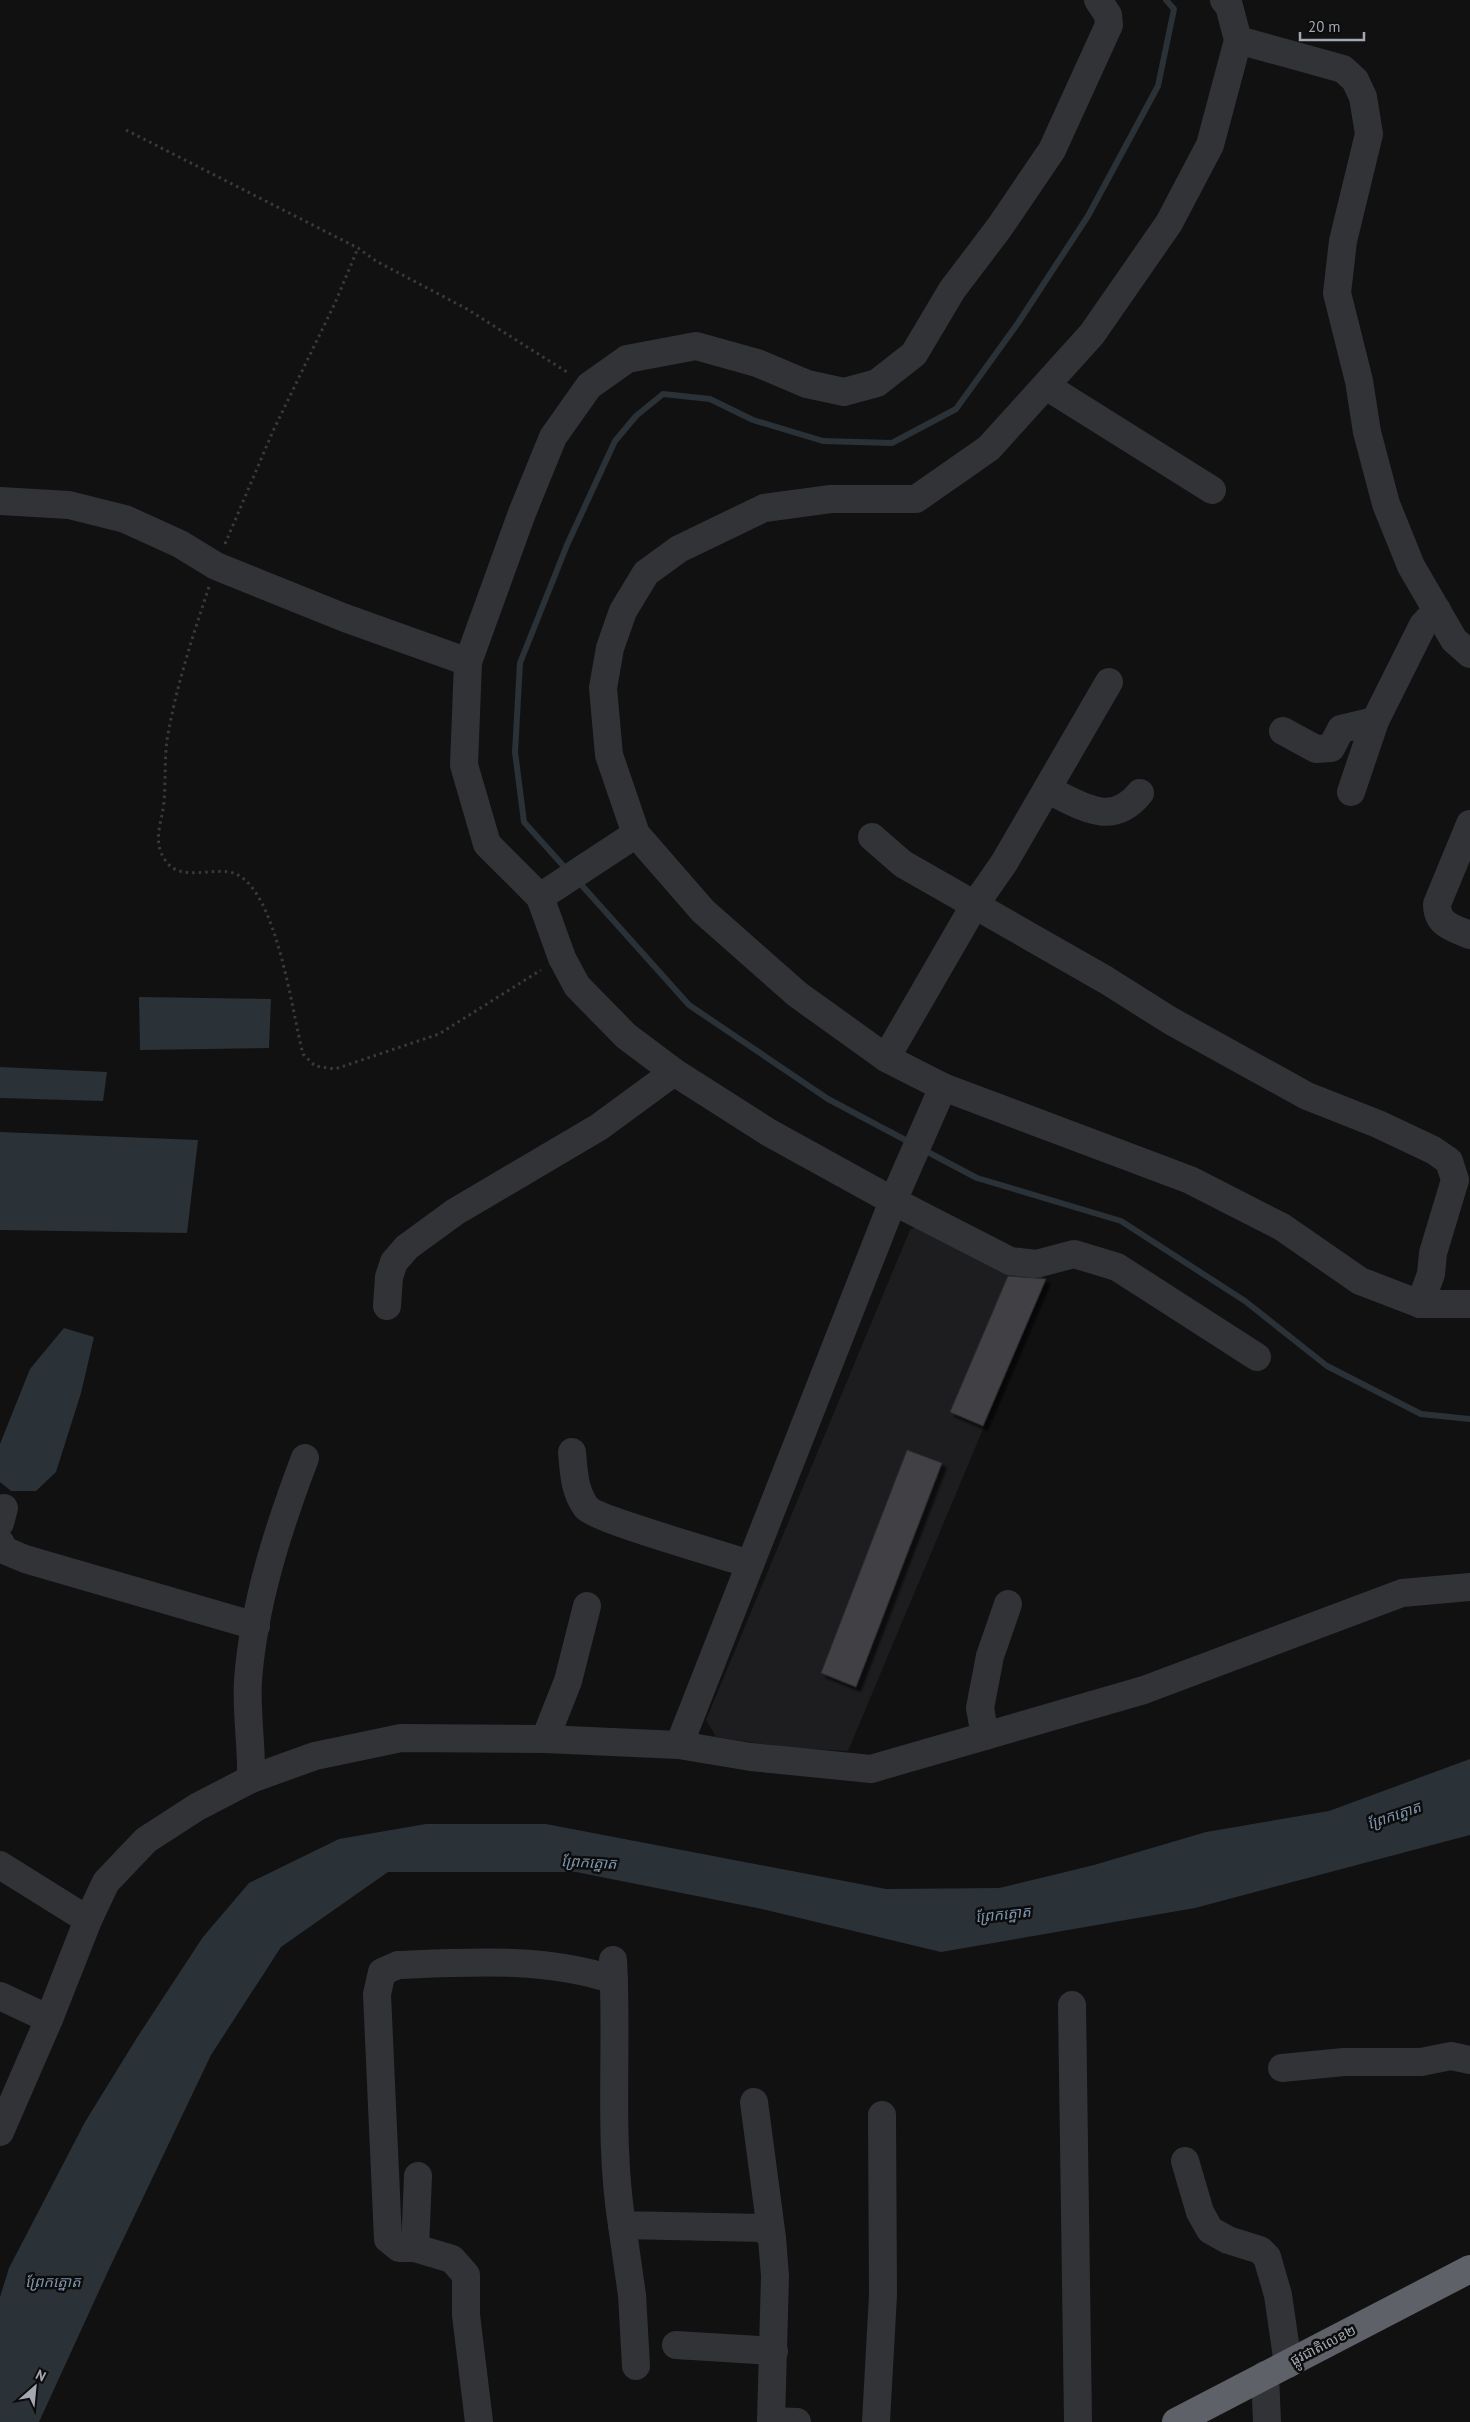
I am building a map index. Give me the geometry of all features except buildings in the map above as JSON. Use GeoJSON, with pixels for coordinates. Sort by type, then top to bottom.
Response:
{"type":"FeatureCollection","features":[{"type":"Feature","properties":{"kind":"highway","name":"ផ្លូវជាតិលេខ២"},"geometry":{"type":"LineString","coordinates":[[1176,2422],[1470,2269]]}},
{"type":"Feature","properties":{"kind":"street"},"geometry":{"type":"LineString","coordinates":[[1098,0],[1108,15],[1109,25],[1052,150],[999,228],[952,290],[914,354],[876,383],[844,392],[807,384],[757,363],[696,346],[626,359],[589,386],[553,437],[522,513],[468,662],[464,765],[487,844],[540,897],[562,958],[577,986],[626,1036],[674,1072],[768,1132],[893,1201],[1010,1261],[1036,1264],[1074,1254],[1117,1267],[1257,1357]]}},
{"type":"Feature","properties":{"kind":"street"},"geometry":{"type":"LineString","coordinates":[[1224,0],[1229,6],[1238,40],[1210,145],[1169,223],[1092,334],[989,448],[916,499],[830,499],[764,508],[679,549],[646,573],[623,611],[610,648],[603,688],[609,755],[636,834],[703,911],[797,994],[886,1058],[943,1087],[1190,1180],[1282,1227],[1360,1281],[1420,1304],[1470,1304]]}},
{"type":"Feature","properties":{"kind":"street"},"geometry":{"type":"LineString","coordinates":[[1238,40],[1343,69],[1355,80],[1363,97],[1369,134],[1344,241],[1337,293],[1359,381],[1367,432],[1386,504],[1411,566],[1454,640],[1470,654]]}},
{"type":"Feature","properties":{"kind":"street"},"geometry":{"type":"LineString","coordinates":[[1046,386],[1212,490]]}},
{"type":"Feature","properties":{"kind":"street"},"geometry":{"type":"LineString","coordinates":[[0,501],[69,505],[125,519],[180,544],[216,566],[345,618],[468,662]]}},
{"type":"Feature","properties":{"kind":"street"},"geometry":{"type":"LineString","coordinates":[[1351,792],[1375,721],[1423,625],[1437,610]]}},
{"type":"Feature","properties":{"kind":"street"},"geometry":{"type":"LineString","coordinates":[[886,1058],[974,906],[1004,863],[1048,790],[1109,682]]}},
{"type":"Feature","properties":{"kind":"street"},"geometry":{"type":"LineString","coordinates":[[1283,731],[1316,749],[1331,748],[1341,730],[1375,721]]}},
{"type":"Feature","properties":{"kind":"street"},"geometry":{"type":"LineString","coordinates":[[1048,790],[1107,814],[1130,806],[1140,793]]}},
{"type":"Feature","properties":{"kind":"street"},"geometry":{"type":"LineString","coordinates":[[1470,824],[1437,904],[1439,919],[1470,935]]}},
{"type":"Feature","properties":{"kind":"street"},"geometry":{"type":"LineString","coordinates":[[540,897],[636,834]]}},
{"type":"Feature","properties":{"kind":"street"},"geometry":{"type":"LineString","coordinates":[[872,837],[903,864],[1106,980],[1170,1021],[1250,1066],[1307,1096],[1378,1124],[1449,1161],[1455,1180],[1433,1253],[1431,1274],[1420,1304]]}},
{"type":"Feature","properties":{"kind":"street"},"geometry":{"type":"LineString","coordinates":[[387,1306],[389,1277],[394,1262],[407,1247],[455,1212],[599,1127],[674,1072]]}},
{"type":"Feature","properties":{"kind":"street"},"geometry":{"type":"LineString","coordinates":[[679,1745],[893,1201],[943,1087]]}},
{"type":"Feature","properties":{"kind":"street"},"geometry":{"type":"LineString","coordinates":[[572,1452],[575,1486],[588,1509],[624,1525],[750,1564]]}},
{"type":"Feature","properties":{"kind":"street"},"geometry":{"type":"LineString","coordinates":[[251,1779],[248,1680],[256,1626],[267,1572],[281,1520],[305,1458]]}},
{"type":"Feature","properties":{"kind":"street"},"geometry":{"type":"LineString","coordinates":[[0,1542],[4,1550],[25,1559],[256,1626]]}},
{"type":"Feature","properties":{"kind":"street"},"geometry":{"type":"LineString","coordinates":[[0,2132],[5,2105],[49,2019],[88,1920],[106,1882],[146,1840],[197,1807],[251,1779],[315,1756],[401,1738],[544,1739],[679,1745],[751,1757],[871,1769],[1144,1690],[1402,1593],[1470,1587]]}},
{"type":"Feature","properties":{"kind":"street"},"geometry":{"type":"LineString","coordinates":[[985,1736],[980,1708],[990,1656],[1008,1604]]}},
{"type":"Feature","properties":{"kind":"street"},"geometry":{"type":"LineString","coordinates":[[544,1739],[568,1681],[586,1606]]}},
{"type":"Feature","properties":{"kind":"street"},"geometry":{"type":"LineString","coordinates":[[0,1865],[88,1920]]}},
{"type":"Feature","properties":{"kind":"street"},"geometry":{"type":"LineString","coordinates":[[479,2422],[466,2315],[466,2275],[452,2259],[415,2248],[399,2248],[388,2239],[377,1994],[382,1972],[398,1965],[515,1962],[573,1969],[614,1970],[613,2108],[618,2201],[632,2295],[636,2366]]}},
{"type":"Feature","properties":{"kind":"street"},"geometry":{"type":"LineString","coordinates":[[0,1996],[49,2019]]}},
{"type":"Feature","properties":{"kind":"street"},"geometry":{"type":"LineString","coordinates":[[1072,2005],[1078,2422]]}},
{"type":"Feature","properties":{"kind":"street"},"geometry":{"type":"LineString","coordinates":[[1282,2068],[1344,2062],[1421,2062],[1451,2056],[1470,2060]]}},
{"type":"Feature","properties":{"kind":"street"},"geometry":{"type":"LineString","coordinates":[[754,2102],[772,2238],[775,2276],[771,2421],[797,2422]]}},
{"type":"Feature","properties":{"kind":"street"},"geometry":{"type":"LineString","coordinates":[[876,2422],[883,2295],[882,2116]]}},
{"type":"Feature","properties":{"kind":"street"},"geometry":{"type":"LineString","coordinates":[[1185,2161],[1200,2212],[1210,2230],[1228,2240],[1260,2250],[1267,2258],[1278,2295],[1277,2369],[1267,2422]]}},
{"type":"Feature","properties":{"kind":"street"},"geometry":{"type":"LineString","coordinates":[[415,2248],[418,2176]]}},
{"type":"Feature","properties":{"kind":"street"},"geometry":{"type":"LineString","coordinates":[[622,2225],[762,2228],[772,2238]]}},
{"type":"Feature","properties":{"kind":"street"},"geometry":{"type":"LineString","coordinates":[[676,2345],[774,2351]]}},
{"type":"Feature","properties":{"kind":"path"},"geometry":{"type":"LineString","coordinates":[[126,130],[358,248],[376,261],[475,314],[589,386]]}},
{"type":"Feature","properties":{"kind":"path"},"geometry":{"type":"LineString","coordinates":[[358,248],[335,303],[273,431],[216,566],[189,648],[168,735],[164,804],[157,842],[165,862],[179,872],[235,873],[250,883],[259,896],[276,937],[303,1054],[315,1066],[335,1069],[439,1034],[562,958]]}},
{"type":"Feature","properties":{"kind":"shaded area"},"geometry":{"type":"Polygon","coordinates":[[[922,1224],[1046,1279],[848,1751],[791,1748],[716,1737],[706,1720],[910,1230],[922,1224]]]}},
{"type":"Feature","properties":{"kind":"water"},"geometry":{"type":"Polygon","coordinates":[[[139,997],[271,999],[269,1048],[140,1050],[139,997]]]}},
{"type":"Feature","properties":{"kind":"water"},"geometry":{"type":"Polygon","coordinates":[[[0,1067],[107,1072],[103,1101],[0,1098],[0,1067]]]}},
{"type":"Feature","properties":{"kind":"water"},"geometry":{"type":"Polygon","coordinates":[[[0,1132],[198,1140],[187,1233],[0,1230],[0,1132]]]}},
{"type":"Feature","properties":{"kind":"water"},"geometry":{"type":"Polygon","coordinates":[[[64,1328],[94,1337],[81,1393],[56,1472],[36,1491],[11,1491],[0,1482],[0,1444],[30,1369],[64,1328]]]}},
{"type":"Feature","properties":{"kind":"water","name":"ព្រែកត្នោត"},"geometry":{"type":"Polygon","coordinates":[[[1470,1759],[1470,1835],[1195,1908],[941,1952],[762,1909],[576,1872],[388,1872],[281,1947],[211,2055],[39,2422],[0,2422],[0,2297],[9,2268],[85,2122],[138,2036],[203,1937],[249,1883],[339,1839],[426,1824],[546,1824],[886,1889],[999,1888],[1094,1865],[1206,1832],[1329,1811],[1470,1759]]]}},
{"type":"Feature","properties":{"kind":"waterway"},"geometry":{"type":"LineString","coordinates":[[568,871],[524,822],[515,752],[520,663],[567,545],[615,441],[636,416],[663,394],[710,399],[753,420],[823,441],[892,443],[956,409],[1018,323],[1088,216],[1158,86],[1174,9],[1166,0]]}},
{"type":"Feature","properties":{"kind":"waterway"},"geometry":{"type":"LineString","coordinates":[[577,880],[689,1005],[828,1099],[911,1143]]}},
{"type":"Feature","properties":{"kind":"waterway"},"geometry":{"type":"LineString","coordinates":[[922,1149],[977,1178],[1121,1221],[1245,1301],[1327,1366],[1421,1414],[1470,1419]]}}]}
